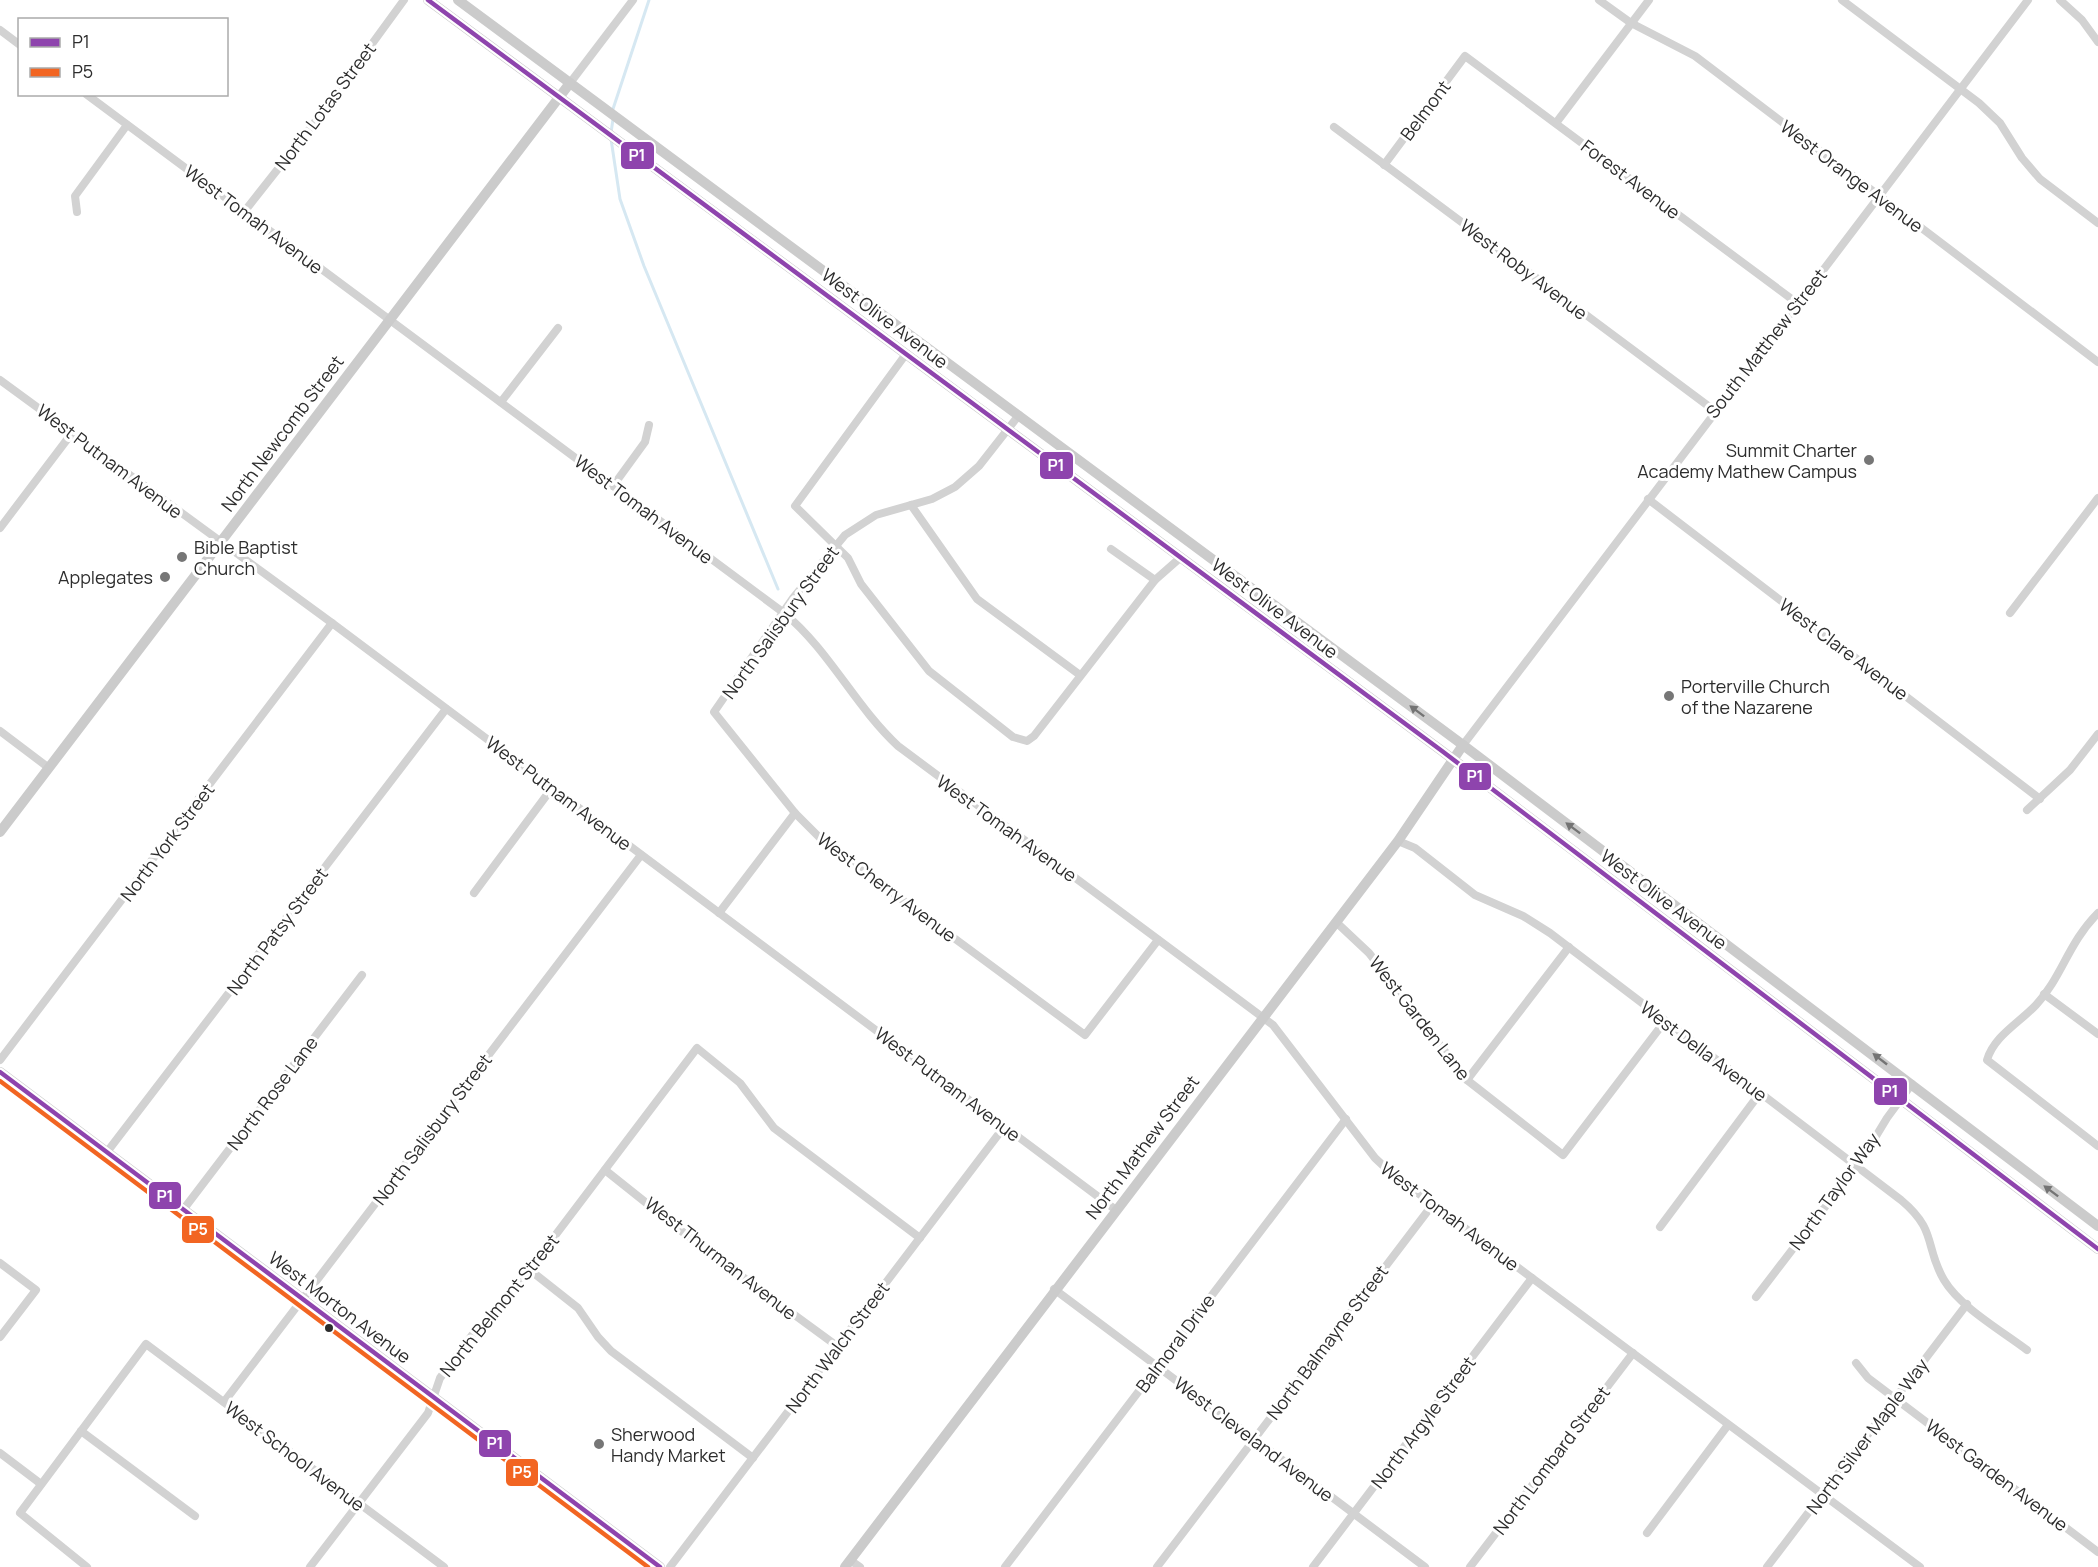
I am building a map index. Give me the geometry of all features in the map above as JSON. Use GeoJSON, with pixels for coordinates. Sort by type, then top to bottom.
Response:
{"type":"FeatureCollection","features":[{"type":"Feature","properties":{"kind":"main road","name":"West Olive Avenue"},"geometry":{"type":"LineString","coordinates":[[428,0],[1453,760],[2098,1249]]}},
{"type":"Feature","properties":{"kind":"main road","name":"West Olive Avenue"},"geometry":{"type":"LineString","coordinates":[[458,0],[1463,745],[2098,1226]]}},
{"type":"Feature","properties":{"kind":"main road","name":"North Newcomb Street"},"geometry":{"type":"LineString","coordinates":[[0,832],[570,83]]}},
{"type":"Feature","properties":{"kind":"main road","name":"North Mathew Street"},"geometry":{"type":"LineString","coordinates":[[848,1563],[1054,1289],[1398,840],[1463,745]]}},
{"type":"Feature","properties":{"kind":"main road","name":"West Morton Avenue"},"geometry":{"type":"LineString","coordinates":[[0,1072],[660,1567]]}},
{"type":"Feature","properties":{"kind":"street","name":"North Lotas Street"},"geometry":{"type":"LineString","coordinates":[[244,212],[315,122],[404,0]]}},
{"type":"Feature","properties":{"kind":"street"},"geometry":{"type":"LineString","coordinates":[[570,83],[633,0]]}},
{"type":"Feature","properties":{"kind":"street","name":"West Orange Avenue"},"geometry":{"type":"LineString","coordinates":[[1599,0],[1631,23],[1695,56],[2098,362]]}},
{"type":"Feature","properties":{"kind":"street"},"geometry":{"type":"LineString","coordinates":[[1556,123],[1649,0]]}},
{"type":"Feature","properties":{"kind":"street"},"geometry":{"type":"LineString","coordinates":[[1842,0],[1963,89],[2000,123],[2022,158],[2040,179],[2098,223]]}},
{"type":"Feature","properties":{"kind":"street","name":"South Matthew Street"},"geometry":{"type":"LineString","coordinates":[[1463,745],[1714,411],[1963,89],[2028,0]]}},
{"type":"Feature","properties":{"kind":"street"},"geometry":{"type":"LineString","coordinates":[[2060,0],[2082,20],[2098,42]]}},
{"type":"Feature","properties":{"kind":"street"},"geometry":{"type":"LineString","coordinates":[[0,31],[18,44]]}},
{"type":"Feature","properties":{"kind":"street","name":"Forest Avenue"},"geometry":{"type":"LineString","coordinates":[[1465,56],[1797,303]]}},
{"type":"Feature","properties":{"kind":"street","name":"Belmont"},"geometry":{"type":"LineString","coordinates":[[1384,165],[1465,56]]}},
{"type":"Feature","properties":{"kind":"street","name":"West Tomah Avenue"},"geometry":{"type":"LineString","coordinates":[[89,96],[784,613],[812,640],[867,713],[898,746],[1262,1017],[1289,1043],[1382,1165],[1920,1567]]}},
{"type":"Feature","properties":{"kind":"street"},"geometry":{"type":"LineString","coordinates":[[77,212],[75,196],[127,125]]}},
{"type":"Feature","properties":{"kind":"street","name":"West Roby Avenue"},"geometry":{"type":"LineString","coordinates":[[1334,128],[1714,411]]}},
{"type":"Feature","properties":{"kind":"street"},"geometry":{"type":"LineString","coordinates":[[501,402],[558,328]]}},
{"type":"Feature","properties":{"kind":"street"},"geometry":{"type":"LineString","coordinates":[[906,354],[795,506],[848,558],[861,584],[929,671],[1013,736],[1027,741],[1034,736],[1155,580],[1180,558]]}},
{"type":"Feature","properties":{"kind":"street","name":"West Putnam Avenue"},"geometry":{"type":"LineString","coordinates":[[0,380],[219,543],[332,623],[1116,1210]]}},
{"type":"Feature","properties":{"kind":"street","name":"North Salisbury Street"},"geometry":{"type":"LineString","coordinates":[[714,712],[784,613],[836,545],[852,529],[867,519],[932,499],[965,480],[1019,415]]}},
{"type":"Feature","properties":{"kind":"street"},"geometry":{"type":"LineString","coordinates":[[614,486],[645,442],[649,425]]}},
{"type":"Feature","properties":{"kind":"street"},"geometry":{"type":"LineString","coordinates":[[0,528],[72,433]]}},
{"type":"Feature","properties":{"kind":"street"},"geometry":{"type":"LineString","coordinates":[[2010,613],[2098,498]]}},
{"type":"Feature","properties":{"kind":"street","name":"West Clare Avenue"},"geometry":{"type":"LineString","coordinates":[[1648,499],[2040,799]]}},
{"type":"Feature","properties":{"kind":"street"},"geometry":{"type":"LineString","coordinates":[[911,505],[977,598],[1080,675]]}},
{"type":"Feature","properties":{"kind":"street"},"geometry":{"type":"LineString","coordinates":[[1111,549],[1155,580]]}},
{"type":"Feature","properties":{"kind":"street","name":"North York Street"},"geometry":{"type":"LineString","coordinates":[[0,1060],[332,623]]}},
{"type":"Feature","properties":{"kind":"street","name":"North Patsy Street"},"geometry":{"type":"LineString","coordinates":[[107,1152],[446,709]]}},
{"type":"Feature","properties":{"kind":"street","name":"West Cherry Avenue"},"geometry":{"type":"LineString","coordinates":[[714,712],[795,813],[838,853],[1085,1035],[1158,940]]}},
{"type":"Feature","properties":{"kind":"street"},"geometry":{"type":"LineString","coordinates":[[0,731],[49,768]]}},
{"type":"Feature","properties":{"kind":"street"},"geometry":{"type":"LineString","coordinates":[[2027,810],[2070,770],[2098,734]]}},
{"type":"Feature","properties":{"kind":"street"},"geometry":{"type":"LineString","coordinates":[[474,893],[552,788]]}},
{"type":"Feature","properties":{"kind":"street"},"geometry":{"type":"LineString","coordinates":[[719,913],[795,813]]}},
{"type":"Feature","properties":{"kind":"street","name":"West Della Avenue"},"geometry":{"type":"LineString","coordinates":[[1398,840],[1415,848],[1475,895],[1523,916],[1569,947],[1918,1215],[1930,1237],[1945,1281],[1967,1304],[2027,1350]]}},
{"type":"Feature","properties":{"kind":"street","name":"North Salisbury Street"},"geometry":{"type":"LineString","coordinates":[[224,1402],[641,855]]}},
{"type":"Feature","properties":{"kind":"street"},"geometry":{"type":"LineString","coordinates":[[2096,918],[2073,942],[2036,1006],[1996,1042],[1987,1060],[2098,1146]]}},
{"type":"Feature","properties":{"kind":"street","name":"West Garden Lane"},"geometry":{"type":"LineString","coordinates":[[1336,922],[1369,953],[1467,1080],[1563,1155],[1665,1021]]}},
{"type":"Feature","properties":{"kind":"street"},"geometry":{"type":"LineString","coordinates":[[1467,1080],[1569,947]]}},
{"type":"Feature","properties":{"kind":"street","name":"North Rose Lane"},"geometry":{"type":"LineString","coordinates":[[183,1210],[362,975]]}},
{"type":"Feature","properties":{"kind":"street"},"geometry":{"type":"LineString","coordinates":[[2044,994],[2098,1034]]}},
{"type":"Feature","properties":{"kind":"street","name":"North Belmont Street"},"geometry":{"type":"LineString","coordinates":[[310,1567],[428,1413],[440,1378],[530,1270],[697,1048],[740,1083],[774,1128],[920,1238]]}},
{"type":"Feature","properties":{"kind":"street","name":"North Taylor Way"},"geometry":{"type":"LineString","coordinates":[[1756,1297],[1856,1166],[1912,1084]]}},
{"type":"Feature","properties":{"kind":"street"},"geometry":{"type":"LineString","coordinates":[[1660,1227],[1760,1093]]}},
{"type":"Feature","properties":{"kind":"street","name":"Balmoral Drive"},"geometry":{"type":"LineString","coordinates":[[1005,1567],[1346,1119]]}},
{"type":"Feature","properties":{"kind":"street","name":"North Walch Street"},"geometry":{"type":"LineString","coordinates":[[670,1567],[1004,1126]]}},
{"type":"Feature","properties":{"kind":"street","name":"West Thurman Avenue"},"geometry":{"type":"LineString","coordinates":[[605,1170],[699,1245],[837,1347]]}},
{"type":"Feature","properties":{"kind":"street","name":"North Balmayne Street"},"geometry":{"type":"LineString","coordinates":[[1157,1567],[1432,1204]]}},
{"type":"Feature","properties":{"kind":"street"},"geometry":{"type":"LineString","coordinates":[[0,1263],[36,1290],[0,1337]]}},
{"type":"Feature","properties":{"kind":"street"},"geometry":{"type":"LineString","coordinates":[[530,1270],[578,1308],[611,1351],[753,1458]]}},
{"type":"Feature","properties":{"kind":"street","name":"North Argyle Street"},"geometry":{"type":"LineString","coordinates":[[1313,1567],[1532,1278]]}},
{"type":"Feature","properties":{"kind":"street","name":"West Cleveland Avenue"},"geometry":{"type":"LineString","coordinates":[[1054,1289],[1425,1567]]}},
{"type":"Feature","properties":{"kind":"street","name":"North Silver Maple Way"},"geometry":{"type":"LineString","coordinates":[[1767,1567],[1967,1304]]}},
{"type":"Feature","properties":{"kind":"street","name":"West School Avenue"},"geometry":{"type":"LineString","coordinates":[[81,1431],[146,1344],[444,1567]]}},
{"type":"Feature","properties":{"kind":"street","name":"North Lombard Street"},"geometry":{"type":"LineString","coordinates":[[1470,1567],[1633,1353]]}},
{"type":"Feature","properties":{"kind":"street","name":"West Garden Avenue"},"geometry":{"type":"LineString","coordinates":[[1856,1363],[1869,1378],[2098,1552]]}},
{"type":"Feature","properties":{"kind":"street"},"geometry":{"type":"LineString","coordinates":[[1647,1533],[1728,1425]]}},
{"type":"Feature","properties":{"kind":"street"},"geometry":{"type":"LineString","coordinates":[[87,1567],[20,1513],[81,1431],[195,1516]]}},
{"type":"Feature","properties":{"kind":"street"},"geometry":{"type":"LineString","coordinates":[[0,1453],[41,1484]]}},
{"type":"Feature","properties":{"kind":"street"},"geometry":{"type":"LineString","coordinates":[[848,1563],[860,1567]]}},
{"type":"Feature","properties":{"kind":"waterway"},"geometry":{"type":"LineString","coordinates":[[612,112],[649,0]]}},
{"type":"Feature","properties":{"kind":"waterway"},"geometry":{"type":"LineString","coordinates":[[611,133],[613,119]]}},
{"type":"Feature","properties":{"kind":"waterway"},"geometry":{"type":"LineString","coordinates":[[611,139],[620,199],[644,266],[778,589]]}},
{"type":"Feature","properties":{"kind":"transit line","name":"P1"},"geometry":{"type":"LineString","coordinates":[[428,0],[1442,751],[2098,1249]]}},
{"type":"Feature","properties":{"kind":"transit line","name":"P1"},"geometry":{"type":"LineString","coordinates":[[0,1072],[660,1567]]}},
{"type":"Feature","properties":{"kind":"transit line","name":"P5"},"geometry":{"type":"LineString","coordinates":[[0,1081],[648,1567]]}},
{"type":"Feature","properties":{"kind":"place","name":"Summit Charter Academy Mathew Campus"},"geometry":{"type":"Point","coordinates":[1869,460]}},
{"type":"Feature","properties":{"kind":"place","name":"Bible Baptist Church"},"geometry":{"type":"Point","coordinates":[182,557]}},
{"type":"Feature","properties":{"kind":"place","name":"Applegates"},"geometry":{"type":"Point","coordinates":[165,577]}},
{"type":"Feature","properties":{"kind":"place","name":"Porterville Church of the Nazarene"},"geometry":{"type":"Point","coordinates":[1669,696]}},
{"type":"Feature","properties":{"kind":"place","name":"Sherwood Handy Market"},"geometry":{"type":"Point","coordinates":[599,1444]}}]}
